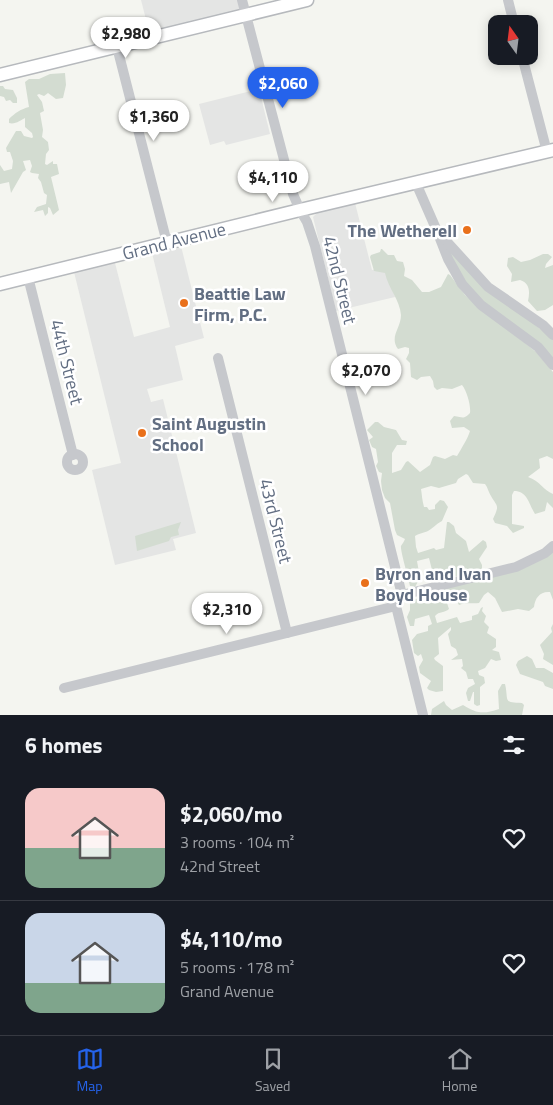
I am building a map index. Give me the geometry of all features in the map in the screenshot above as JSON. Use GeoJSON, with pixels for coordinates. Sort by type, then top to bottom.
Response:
{"type":"FeatureCollection","features":[{"type":"Feature","properties":{"kind":"main road"},"geometry":{"type":"LineString","coordinates":[[0,75],[308,0]]}},
{"type":"Feature","properties":{"kind":"main road","name":"Grand Avenue"},"geometry":{"type":"LineString","coordinates":[[0,284],[550,151]]}},
{"type":"Feature","properties":{"kind":"street","name":"42nd Street"},"geometry":{"type":"LineString","coordinates":[[242,0],[293,194],[308,222],[315,246],[402,595]]}},
{"type":"Feature","properties":{"kind":"street"},"geometry":{"type":"LineString","coordinates":[[508,0],[512,15]]}},
{"type":"Feature","properties":{"kind":"street"},"geometry":{"type":"LineString","coordinates":[[117,47],[167,243]]}},
{"type":"Feature","properties":{"kind":"street"},"geometry":{"type":"LineString","coordinates":[[525,65],[550,151]]}},
{"type":"Feature","properties":{"kind":"street"},"geometry":{"type":"LineString","coordinates":[[416,182],[438,231],[448,260],[454,272],[471,295],[481,305],[538,347],[553,365]]}},
{"type":"Feature","properties":{"kind":"street"},"geometry":{"type":"LineString","coordinates":[[438,231],[488,287],[543,324],[553,335]]}},
{"type":"Feature","properties":{"kind":"street","name":"44th Street"},"geometry":{"type":"LineString","coordinates":[[28,277],[73,455]]}},
{"type":"Feature","properties":{"kind":"street","name":"43rd Street"},"geometry":{"type":"LineString","coordinates":[[218,358],[287,633]]}},
{"type":"Feature","properties":{"kind":"street"},"geometry":{"type":"LineString","coordinates":[[423,715],[396,606],[402,595],[516,567],[545,553],[553,546]]}},
{"type":"Feature","properties":{"kind":"street"},"geometry":{"type":"LineString","coordinates":[[64,688],[396,606]]}},
{"type":"Feature","properties":{"kind":"shaded area"},"geometry":{"type":"Polygon","coordinates":[[[141,0],[242,0],[246,15],[151,39],[141,0]]]}},
{"type":"Feature","properties":{"kind":"shaded area"},"geometry":{"type":"Polygon","coordinates":[[[65,73],[66,85],[63,98],[56,99],[48,93],[44,96],[37,95],[42,102],[44,111],[40,113],[43,130],[42,137],[48,142],[49,150],[46,154],[45,164],[47,165],[53,161],[53,164],[57,164],[59,174],[51,177],[59,210],[53,215],[48,207],[48,213],[45,216],[43,210],[34,212],[37,207],[46,204],[47,195],[44,193],[38,178],[39,174],[30,172],[32,166],[30,160],[23,161],[26,170],[11,193],[9,182],[0,184],[0,165],[4,171],[12,169],[13,161],[10,152],[7,152],[6,148],[16,131],[21,131],[24,136],[33,137],[32,133],[25,127],[25,118],[16,123],[9,123],[9,119],[14,115],[29,107],[25,82],[29,79],[39,79],[50,74],[65,73]]]}},
{"type":"Feature","properties":{"kind":"shaded area"},"geometry":{"type":"Polygon","coordinates":[[[0,86],[13,90],[17,103],[13,103],[10,100],[6,101],[4,97],[0,96],[0,86]]]}},
{"type":"Feature","properties":{"kind":"shaded area"},"geometry":{"type":"Polygon","coordinates":[[[259,89],[270,134],[226,145],[224,141],[210,145],[199,104],[259,89]]]}},
{"type":"Feature","properties":{"kind":"shaded area"},"geometry":{"type":"Polygon","coordinates":[[[355,203],[372,270],[387,267],[395,297],[336,311],[313,217],[317,213],[355,203]]]}},
{"type":"Feature","properties":{"kind":"shaded area"},"geometry":{"type":"Polygon","coordinates":[[[443,242],[519,312],[553,339],[553,362],[471,291],[443,242]]]}},
{"type":"Feature","properties":{"kind":"shaded area","name":"Saint Augustin School"},"geometry":{"type":"Polygon","coordinates":[[[181,246],[204,338],[175,346],[183,380],[147,389],[151,402],[163,399],[196,533],[173,539],[176,550],[115,565],[92,470],[121,463],[74,272],[115,263],[134,337],[170,327],[152,253],[181,246]]]}},
{"type":"Feature","properties":{"kind":"shaded area"},"geometry":{"type":"Polygon","coordinates":[[[381,249],[388,255],[394,255],[397,261],[403,262],[404,276],[412,280],[422,292],[429,292],[441,287],[448,274],[450,275],[465,295],[536,352],[553,372],[553,459],[547,456],[539,459],[540,468],[528,477],[553,494],[553,508],[547,502],[545,511],[535,514],[525,496],[514,491],[512,495],[512,524],[524,526],[524,528],[513,533],[507,526],[495,523],[493,519],[497,506],[485,484],[473,483],[466,474],[458,479],[456,483],[439,488],[431,486],[421,489],[424,507],[427,507],[429,510],[435,509],[435,505],[440,500],[444,501],[448,507],[442,521],[428,531],[415,536],[418,553],[434,548],[436,550],[444,548],[447,522],[454,526],[456,533],[466,541],[469,552],[483,540],[486,542],[487,547],[479,559],[482,569],[435,582],[429,558],[417,561],[420,578],[415,587],[410,586],[401,549],[405,539],[397,535],[395,530],[390,503],[385,498],[382,490],[382,473],[379,472],[376,466],[378,462],[376,449],[372,447],[369,440],[373,437],[367,430],[375,422],[378,422],[384,427],[396,430],[402,440],[407,441],[406,445],[397,445],[392,453],[392,473],[401,470],[408,461],[420,472],[430,465],[435,456],[445,459],[453,455],[457,456],[470,431],[464,427],[452,428],[450,421],[454,416],[466,417],[470,413],[470,407],[462,385],[452,389],[442,388],[437,390],[430,376],[421,377],[417,380],[411,377],[410,363],[406,359],[409,348],[398,349],[395,340],[401,320],[398,304],[385,273],[374,271],[370,257],[380,252],[381,249]]]}},
{"type":"Feature","properties":{"kind":"shaded area"},"geometry":{"type":"Polygon","coordinates":[[[548,254],[552,257],[545,268],[553,265],[553,305],[545,310],[537,311],[528,301],[529,291],[526,283],[520,280],[511,282],[512,274],[507,266],[508,258],[513,257],[521,262],[548,254]]]}},
{"type":"Feature","properties":{"kind":"shaded area"},"geometry":{"type":"Polygon","coordinates":[[[181,522],[178,530],[179,535],[171,537],[169,541],[137,551],[135,536],[181,522]]]}},
{"type":"Feature","properties":{"kind":"shaded area"},"geometry":{"type":"Polygon","coordinates":[[[553,550],[553,600],[550,592],[543,593],[529,611],[518,609],[502,612],[495,598],[488,592],[479,603],[459,605],[455,598],[447,603],[449,609],[435,616],[437,623],[457,617],[460,623],[472,620],[472,616],[478,614],[483,607],[482,611],[486,616],[484,622],[489,627],[487,633],[496,639],[496,647],[492,650],[499,652],[501,660],[491,659],[485,668],[478,671],[479,675],[484,677],[485,683],[480,687],[480,705],[474,704],[474,692],[470,701],[468,701],[466,693],[468,688],[475,684],[473,679],[468,679],[466,672],[461,668],[463,666],[462,659],[451,660],[458,655],[456,649],[451,646],[448,634],[451,627],[438,638],[439,654],[434,658],[443,666],[443,691],[429,690],[427,688],[431,681],[420,673],[419,667],[423,660],[421,654],[418,656],[414,653],[412,640],[417,634],[428,631],[428,626],[432,624],[429,615],[415,619],[414,626],[410,626],[407,617],[410,603],[416,599],[427,598],[430,592],[553,550]]]}},
{"type":"Feature","properties":{"kind":"shaded area"},"geometry":{"type":"Polygon","coordinates":[[[553,624],[553,665],[543,659],[544,654],[540,645],[552,632],[553,624]]]}},
{"type":"Feature","properties":{"kind":"shaded area"},"geometry":{"type":"Polygon","coordinates":[[[527,656],[532,659],[536,668],[544,668],[553,673],[553,689],[545,686],[543,682],[520,674],[516,665],[518,661],[527,656]]]}},
{"type":"Feature","properties":{"kind":"shaded area"},"geometry":{"type":"Polygon","coordinates":[[[502,684],[505,684],[509,701],[524,705],[522,715],[431,715],[432,709],[444,701],[452,710],[463,705],[481,712],[499,709],[498,691],[502,684]]]}},
{"type":"Feature","properties":{"kind":"place","name":"The Wetherell"},"geometry":{"type":"Point","coordinates":[467,230]}},
{"type":"Feature","properties":{"kind":"place","name":"Beattie Law Firm, P.C."},"geometry":{"type":"Point","coordinates":[184,303]}},
{"type":"Feature","properties":{"kind":"place","name":"Saint Augustin School"},"geometry":{"type":"Point","coordinates":[142,433]}},
{"type":"Feature","properties":{"kind":"place","name":"Byron and Ivan Boyd House"},"geometry":{"type":"Point","coordinates":[365,583]}}]}
